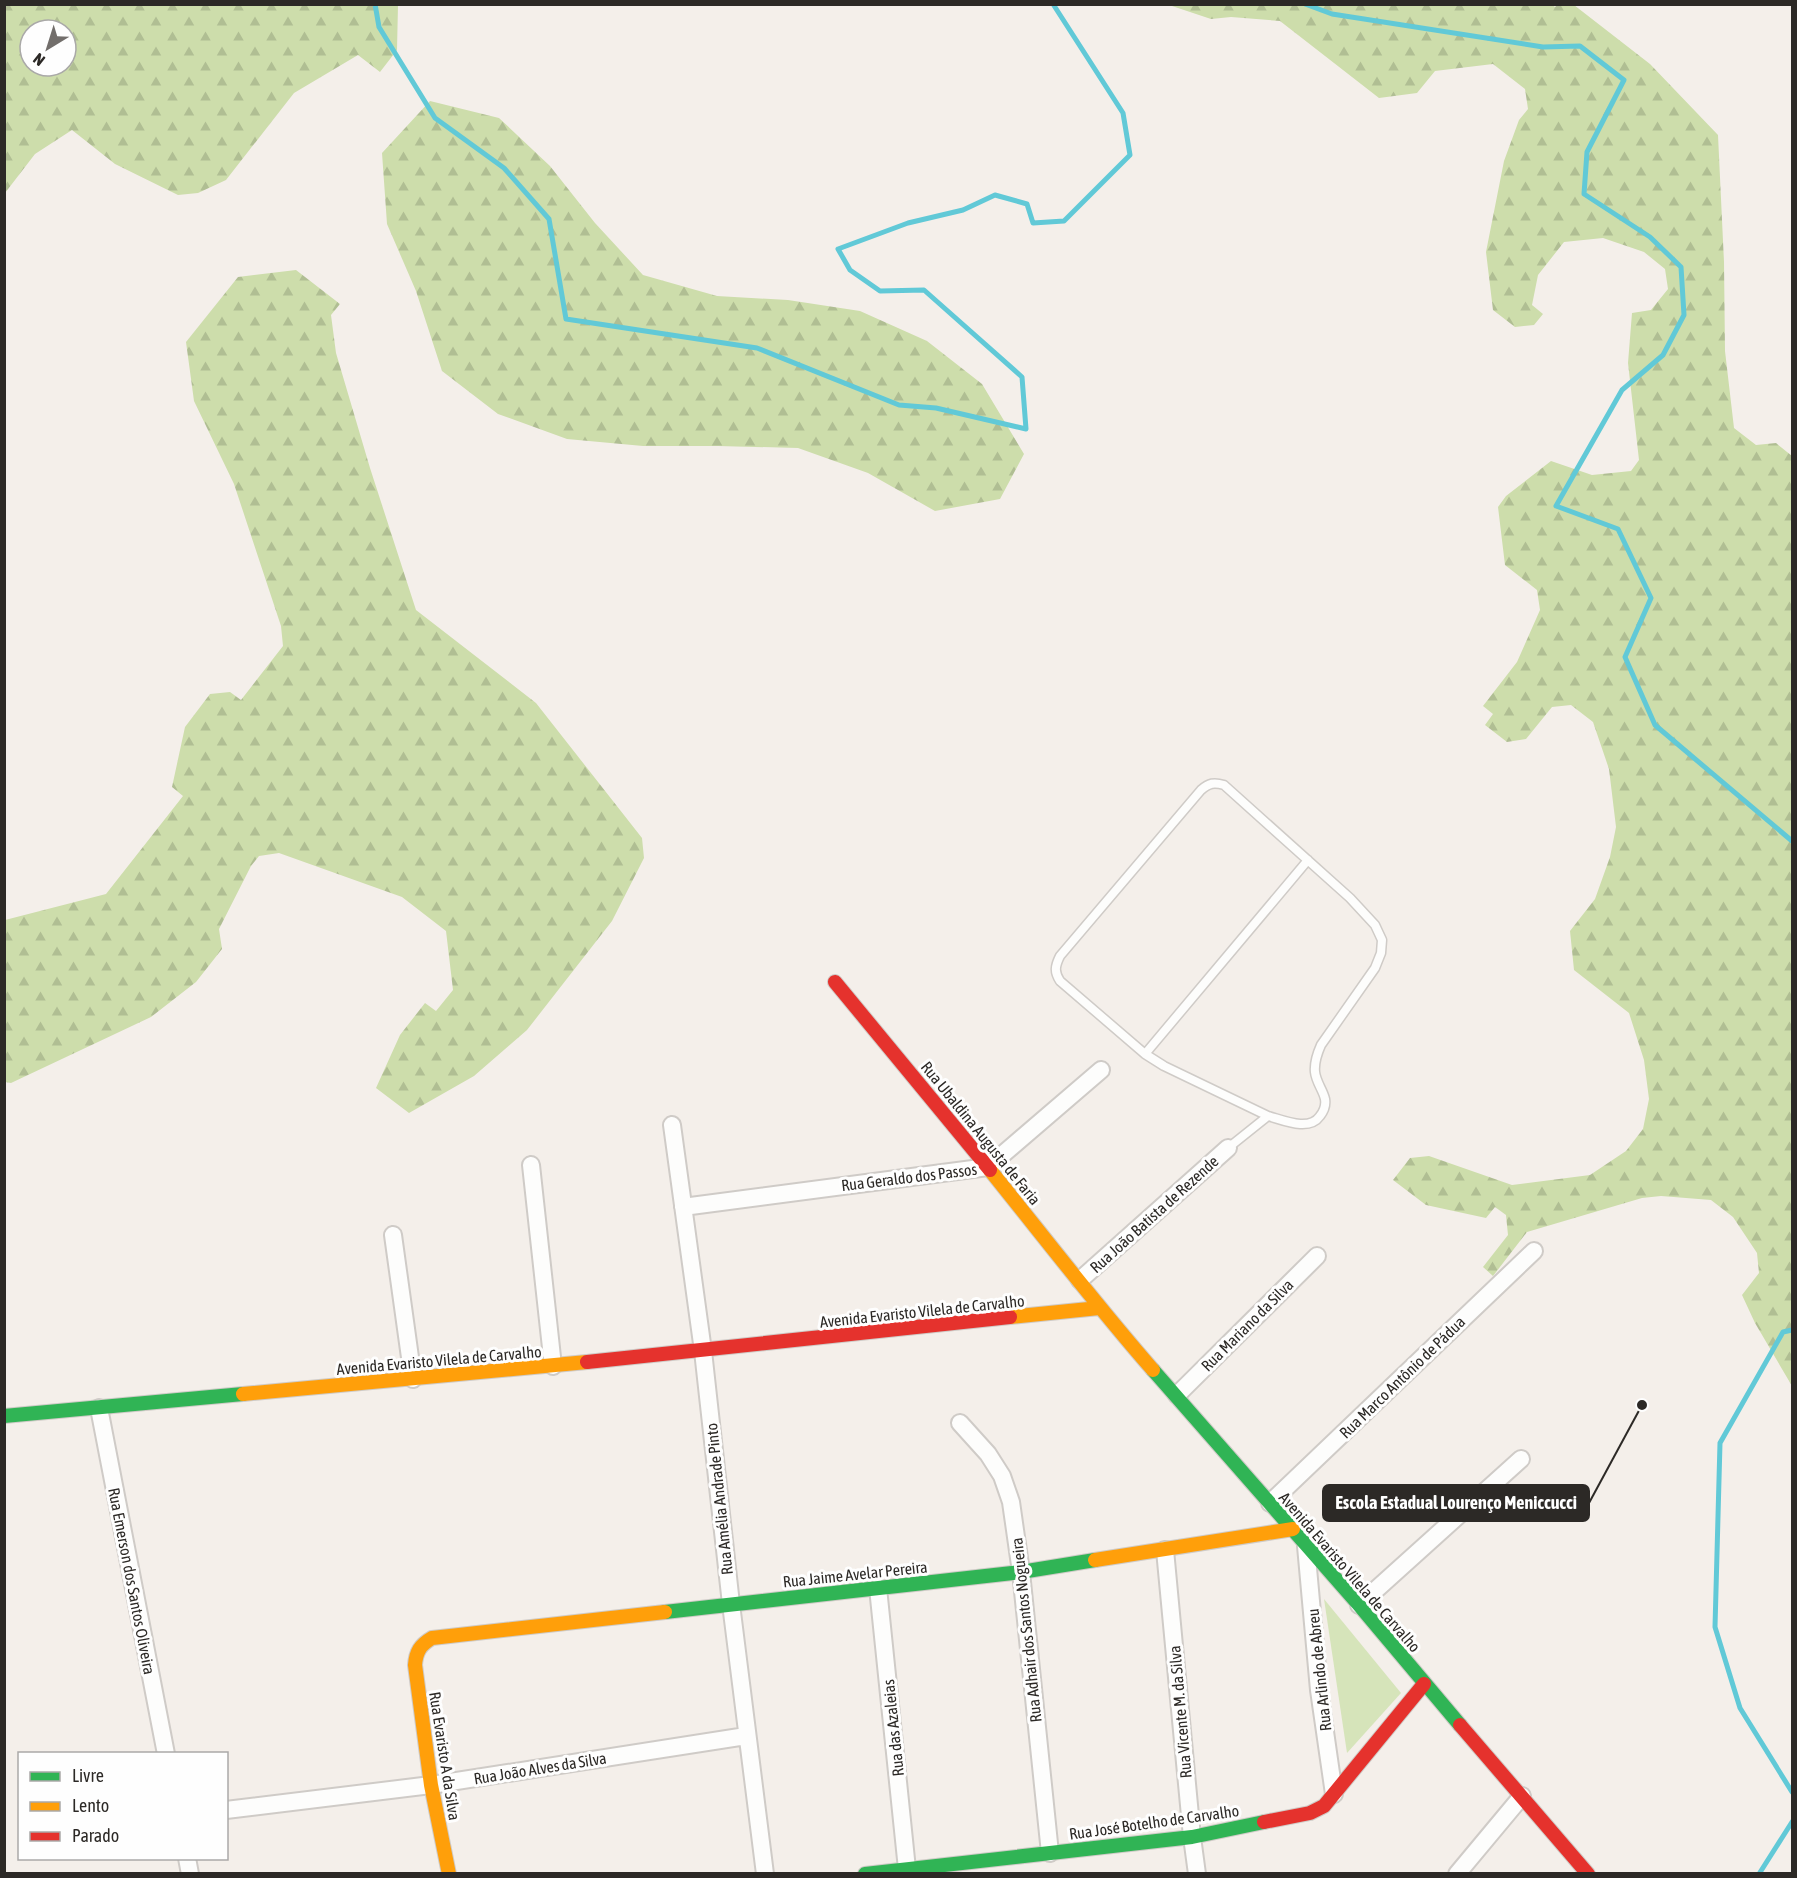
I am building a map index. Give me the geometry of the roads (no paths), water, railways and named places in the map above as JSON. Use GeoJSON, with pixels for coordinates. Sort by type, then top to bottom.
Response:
{"type":"FeatureCollection","features":[{"type":"Feature","properties":{"kind":"street","name":"Rua Ubaldina Augusta de Faria"},"geometry":{"type":"LineString","coordinates":[[835,982],[1080,1280],[1099,1308]]}},
{"type":"Feature","properties":{"kind":"street","name":"Rua Geraldo dos Passos"},"geometry":{"type":"LineString","coordinates":[[682,1207],[988,1167],[1101,1070]]}},
{"type":"Feature","properties":{"kind":"street","name":"Rua Amélia Andrade Pinto"},"geometry":{"type":"LineString","coordinates":[[672,1125],[703,1351],[730,1604],[765,1874]]}},
{"type":"Feature","properties":{"kind":"street","name":"Rua João Batista de Rezende"},"geometry":{"type":"LineString","coordinates":[[1080,1280],[1228,1148]]}},
{"type":"Feature","properties":{"kind":"street"},"geometry":{"type":"LineString","coordinates":[[531,1165],[553,1366]]}},
{"type":"Feature","properties":{"kind":"street"},"geometry":{"type":"LineString","coordinates":[[393,1235],[413,1379]]}},
{"type":"Feature","properties":{"kind":"street","name":"Rua Marco Antônio de Pádua"},"geometry":{"type":"LineString","coordinates":[[1270,1503],[1534,1251]]}},
{"type":"Feature","properties":{"kind":"street","name":"Rua Mariano da Silva"},"geometry":{"type":"LineString","coordinates":[[1177,1395],[1317,1256]]}},
{"type":"Feature","properties":{"kind":"street","name":"Avenida Evaristo Vilela de Carvalho"},"geometry":{"type":"LineString","coordinates":[[4,1416],[553,1366],[1099,1308],[1359,1605],[1588,1874]]}},
{"type":"Feature","properties":{"kind":"street","name":"Rua Emerson dos Santos Oliveira"},"geometry":{"type":"LineString","coordinates":[[99,1408],[166,1752]]}},
{"type":"Feature","properties":{"kind":"street","name":"Rua Adhair dos Santos Nogueira"},"geometry":{"type":"LineString","coordinates":[[960,1423],[988,1454],[1002,1476],[1011,1502],[1021,1572],[1050,1853]]}},
{"type":"Feature","properties":{"kind":"street"},"geometry":{"type":"LineString","coordinates":[[1359,1605],[1521,1459]]}},
{"type":"Feature","properties":{"kind":"street","name":"Rua Jaime Avelar Pereira"},"geometry":{"type":"LineString","coordinates":[[421,1644],[432,1638],[1021,1572],[1293,1529]]}},
{"type":"Feature","properties":{"kind":"street","name":"Rua Arlindo de Abreu"},"geometry":{"type":"LineString","coordinates":[[1306,1546],[1319,1690],[1335,1794]]}},
{"type":"Feature","properties":{"kind":"street","name":"Rua Vicente M. da Silva"},"geometry":{"type":"LineString","coordinates":[[1165,1550],[1197,1874]]}},
{"type":"Feature","properties":{"kind":"street","name":"Rua das Azaleias"},"geometry":{"type":"LineString","coordinates":[[878,1588],[907,1869]]}},
{"type":"Feature","properties":{"kind":"street","name":"Rua Evaristo A da Silva"},"geometry":{"type":"LineString","coordinates":[[421,1644],[415,1654],[415,1665],[431,1785],[449,1874]]}},
{"type":"Feature","properties":{"kind":"street","name":"Rua José Botelho de Carvalho"},"geometry":{"type":"LineString","coordinates":[[866,1874],[1192,1836],[1310,1813],[1324,1806],[1335,1794],[1424,1684]]}},
{"type":"Feature","properties":{"kind":"street","name":"Rua João Alves da Silva"},"geometry":{"type":"LineString","coordinates":[[228,1810],[431,1785],[746,1736]]}},
{"type":"Feature","properties":{"kind":"street"},"geometry":{"type":"LineString","coordinates":[[1457,1874],[1522,1796]]}},
{"type":"Feature","properties":{"kind":"lane"},"geometry":{"type":"LineString","coordinates":[[1216,782],[1224,785],[1308,860],[1350,898],[1375,925],[1382,940],[1376,968],[1321,1045],[1315,1060],[1315,1074],[1325,1100],[1324,1110],[1318,1120],[1309,1124],[1295,1124],[1268,1116],[1164,1066],[1145,1054],[1060,981],[1055,974],[1055,966],[1060,956],[1171,824],[1208,784],[1216,782]]}},
{"type":"Feature","properties":{"kind":"lane"},"geometry":{"type":"LineString","coordinates":[[1145,1054],[1308,860]]}},
{"type":"Feature","properties":{"kind":"lane"},"geometry":{"type":"LineString","coordinates":[[1228,1148],[1268,1116]]}},
{"type":"Feature","properties":{"kind":"waterway"},"geometry":{"type":"LineString","coordinates":[[375,4],[379,27],[435,118],[504,168],[549,219],[566,319],[757,348],[899,405],[936,408],[1026,429],[1022,377],[924,290],[880,291],[850,270],[838,249],[908,223],[963,210],[995,195],[1027,204],[1033,223],[1064,221],[1130,155],[1123,113],[1053,4]]}},
{"type":"Feature","properties":{"kind":"waterway"},"geometry":{"type":"LineString","coordinates":[[1305,4],[1332,14],[1543,47],[1580,46],[1624,80],[1587,152],[1584,194],[1650,237],[1681,267],[1684,315],[1663,355],[1622,390],[1556,506],[1618,529],[1651,598],[1625,657],[1655,725],[1792,841]]}},
{"type":"Feature","properties":{"kind":"waterway"},"geometry":{"type":"LineString","coordinates":[[1792,1330],[1783,1332],[1720,1443],[1715,1627],[1740,1708],[1792,1792]]}},
{"type":"Feature","properties":{"kind":"waterway"},"geometry":{"type":"LineString","coordinates":[[1759,1874],[1792,1822]]}},
{"type":"Feature","properties":{"kind":"place","name":"Escola Estadual Lourenço Meniccucci"},"geometry":{"type":"Point","coordinates":[1642,1405]}}]}
